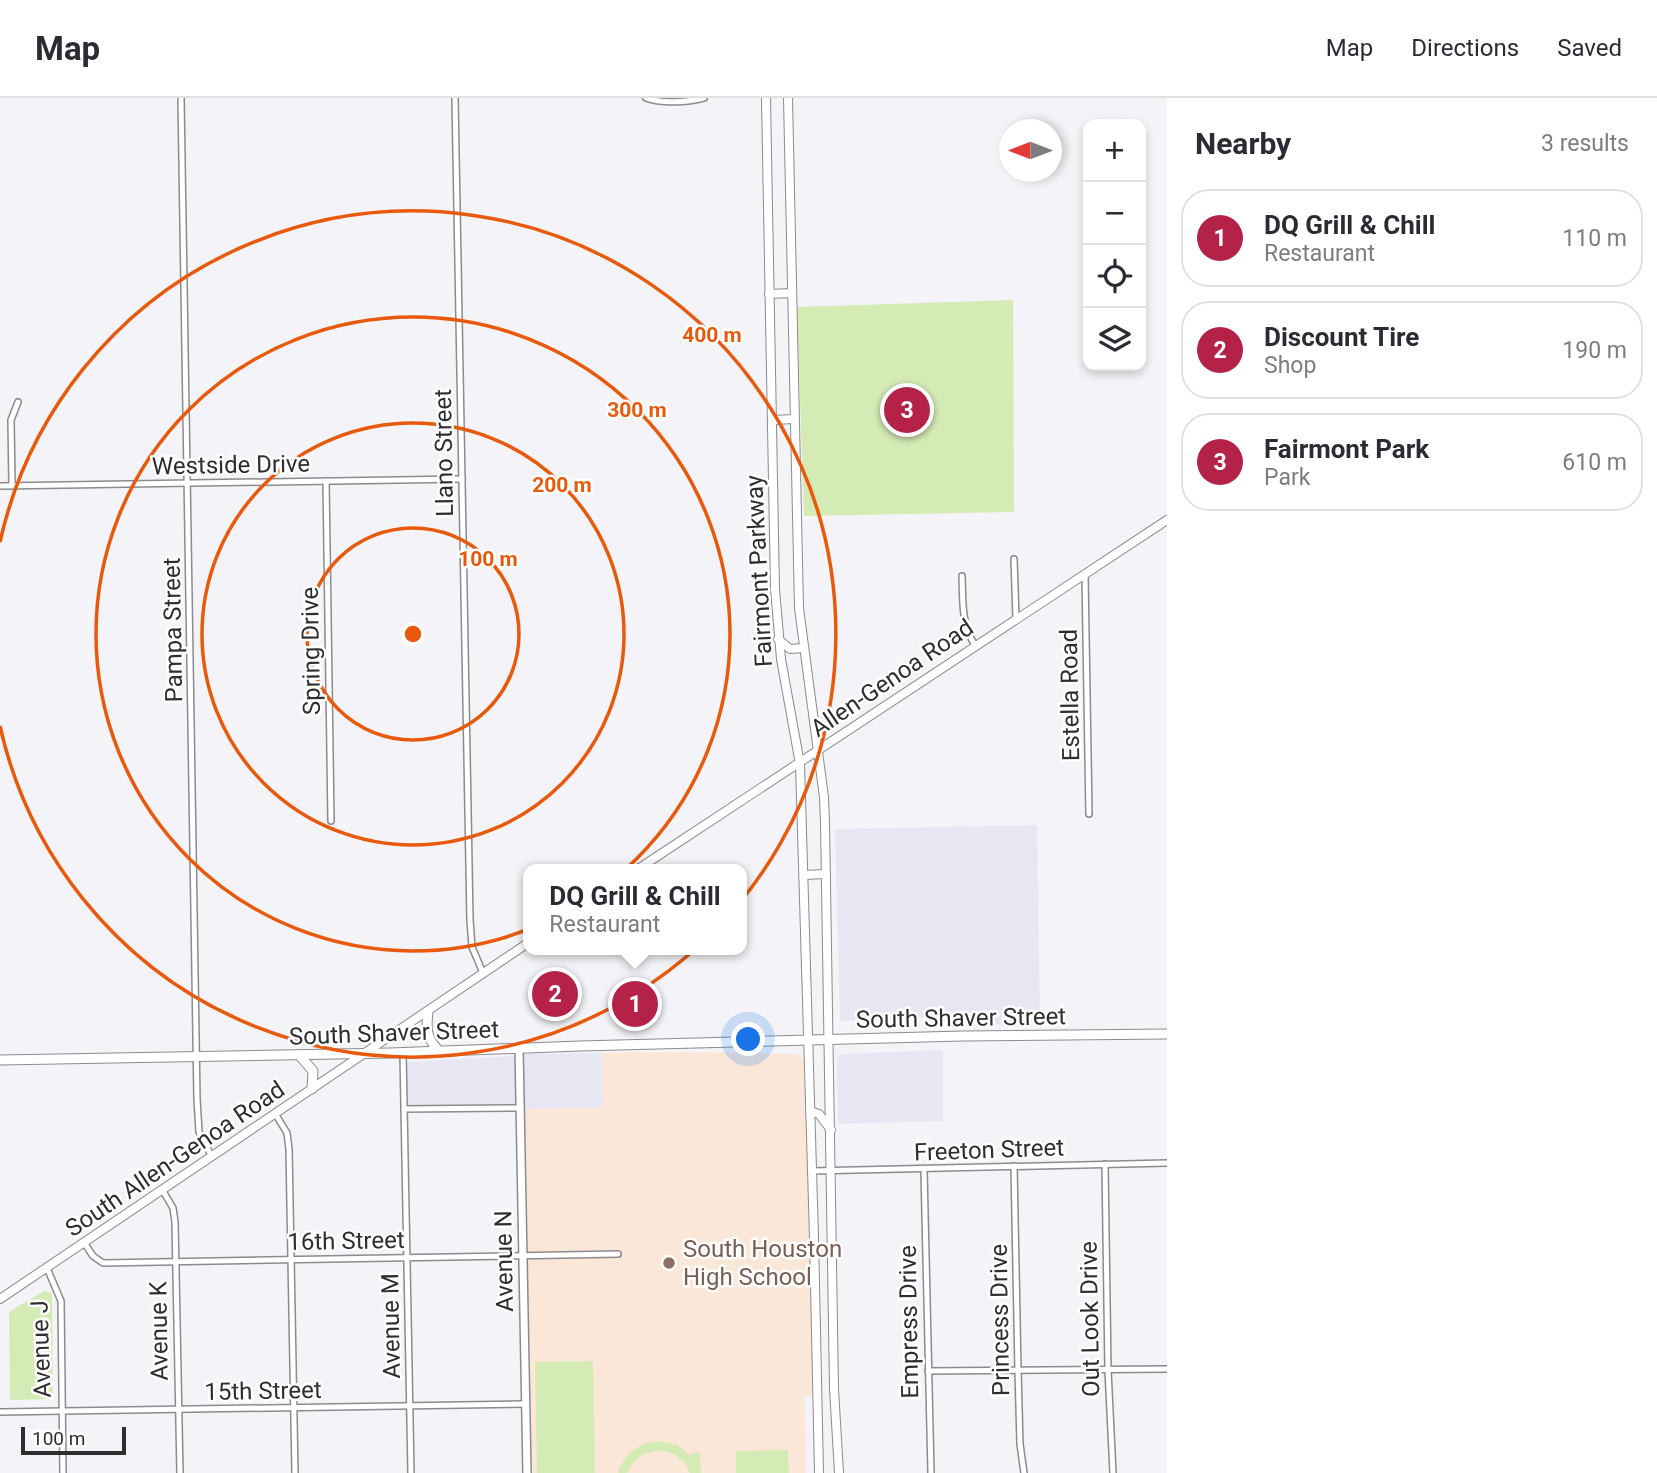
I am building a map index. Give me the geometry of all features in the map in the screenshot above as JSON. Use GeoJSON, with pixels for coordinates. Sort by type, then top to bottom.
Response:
{"type":"FeatureCollection","features":[{"type":"Feature","properties":{"kind":"main road","name":"Fairmont Parkway"},"geometry":{"type":"LineString","coordinates":[[766,98],[775,589],[779,639],[800,764],[819,1473]]}},
{"type":"Feature","properties":{"kind":"main road","name":"Fairmont Parkway"},"geometry":{"type":"LineString","coordinates":[[788,98],[799,608],[824,797],[834,1389],[838,1473]]}},
{"type":"Feature","properties":{"kind":"main road"},"geometry":{"type":"LineString","coordinates":[[769,294],[792,293]]}},
{"type":"Feature","properties":{"kind":"main road"},"geometry":{"type":"LineString","coordinates":[[772,420],[794,419]]}},
{"type":"Feature","properties":{"kind":"main road","name":"Allen-Genoa Road"},"geometry":{"type":"LineString","coordinates":[[646,864],[1167,520]]}},
{"type":"Feature","properties":{"kind":"main road"},"geometry":{"type":"LineString","coordinates":[[779,639],[786,647],[804,648]]}},
{"type":"Feature","properties":{"kind":"main road"},"geometry":{"type":"LineString","coordinates":[[804,875],[826,874]]}},
{"type":"Feature","properties":{"kind":"main road"},"geometry":{"type":"LineString","coordinates":[[368,1052],[523,946]]}},
{"type":"Feature","properties":{"kind":"main road"},"geometry":{"type":"LineString","coordinates":[[428,1011],[427,1034],[430,1042],[439,1051]]}},
{"type":"Feature","properties":{"kind":"main road","name":"South Shaver Street"},"geometry":{"type":"LineString","coordinates":[[0,1060],[1167,1034]]}},
{"type":"Feature","properties":{"kind":"main road","name":"South Allen-Genoa Road"},"geometry":{"type":"LineString","coordinates":[[0,1299],[368,1052]]}},
{"type":"Feature","properties":{"kind":"main road"},"geometry":{"type":"LineString","coordinates":[[299,1055],[313,1071],[312,1089]]}},
{"type":"Feature","properties":{"kind":"main road"},"geometry":{"type":"LineString","coordinates":[[810,1111],[819,1114],[831,1130]]}},
{"type":"Feature","properties":{"kind":"main road"},"geometry":{"type":"LineString","coordinates":[[815,1282],[832,1282]]}},
{"type":"Feature","properties":{"kind":"main road"},"geometry":{"type":"LineString","coordinates":[[818,1390],[834,1389]]}},
{"type":"Feature","properties":{"kind":"street","name":"Pampa Street"},"geometry":{"type":"LineString","coordinates":[[181,98],[196,1056],[199,1132],[212,1157]]}},
{"type":"Feature","properties":{"kind":"street","name":"Llano Street"},"geometry":{"type":"LineString","coordinates":[[455,98],[470,920],[472,947],[483,973]]}},
{"type":"Feature","properties":{"kind":"street"},"geometry":{"type":"LineString","coordinates":[[646,98],[667,101],[704,98]]}},
{"type":"Feature","properties":{"kind":"street"},"geometry":{"type":"LineString","coordinates":[[12,486],[11,420],[18,402]]}},
{"type":"Feature","properties":{"kind":"street","name":"Westside Drive"},"geometry":{"type":"LineString","coordinates":[[0,486],[462,479]]}},
{"type":"Feature","properties":{"kind":"street","name":"Spring Drive"},"geometry":{"type":"LineString","coordinates":[[326,481],[331,821]]}},
{"type":"Feature","properties":{"kind":"street"},"geometry":{"type":"LineString","coordinates":[[1014,559],[1016,618]]}},
{"type":"Feature","properties":{"kind":"street","name":"Estella Road"},"geometry":{"type":"LineString","coordinates":[[1085,575],[1089,814]]}},
{"type":"Feature","properties":{"kind":"street"},"geometry":{"type":"LineString","coordinates":[[962,576],[964,620],[975,645]]}},
{"type":"Feature","properties":{"kind":"street","name":"Avenue N"},"geometry":{"type":"LineString","coordinates":[[519,1048],[527,1473]]}},
{"type":"Feature","properties":{"kind":"street","name":"Avenue M"},"geometry":{"type":"LineString","coordinates":[[403,1052],[411,1473]]}},
{"type":"Feature","properties":{"kind":"street"},"geometry":{"type":"LineString","coordinates":[[404,1109],[521,1108]]}},
{"type":"Feature","properties":{"kind":"street"},"geometry":{"type":"LineString","coordinates":[[276,1115],[287,1133],[289,1150],[295,1473]]}},
{"type":"Feature","properties":{"kind":"street","name":"Freeton Street"},"geometry":{"type":"LineString","coordinates":[[812,1171],[1167,1163]]}},
{"type":"Feature","properties":{"kind":"street","name":"Out Look Drive"},"geometry":{"type":"LineString","coordinates":[[1105,1164],[1108,1370],[1113,1473]]}},
{"type":"Feature","properties":{"kind":"street","name":"Princess Drive"},"geometry":{"type":"LineString","coordinates":[[1014,1166],[1020,1444],[1024,1473]]}},
{"type":"Feature","properties":{"kind":"street","name":"Empress Drive"},"geometry":{"type":"LineString","coordinates":[[924,1170],[931,1473]]}},
{"type":"Feature","properties":{"kind":"street","name":"Avenue K"},"geometry":{"type":"LineString","coordinates":[[163,1191],[173,1208],[180,1473]]}},
{"type":"Feature","properties":{"kind":"street","name":"16th Street"},"geometry":{"type":"LineString","coordinates":[[85,1244],[93,1256],[103,1263],[618,1254]]}},
{"type":"Feature","properties":{"kind":"street","name":"Avenue J"},"geometry":{"type":"LineString","coordinates":[[47,1268],[61,1301],[63,1473]]}},
{"type":"Feature","properties":{"kind":"street"},"geometry":{"type":"LineString","coordinates":[[928,1371],[1167,1369]]}},
{"type":"Feature","properties":{"kind":"street","name":"15th Street"},"geometry":{"type":"LineString","coordinates":[[0,1412],[526,1404]]}},
{"type":"Feature","properties":{"kind":"shaded area"},"geometry":{"type":"Polygon","coordinates":[[[1037,825],[1040,1018],[1026,1025],[968,1024],[952,1017],[840,1021],[835,829],[1037,825]]]}},
{"type":"Feature","properties":{"kind":"shaded area"},"geometry":{"type":"Polygon","coordinates":[[[943,1050],[943,1121],[838,1124],[837,1061],[840,1054],[943,1050]]]}},
{"type":"Feature","properties":{"kind":"shaded area"},"geometry":{"type":"Polygon","coordinates":[[[602,1053],[603,1108],[523,1109],[522,1054],[602,1053]]]}},
{"type":"Feature","properties":{"kind":"shaded area","name":"South Houston High School"},"geometry":{"type":"Polygon","coordinates":[[[602,1053],[798,1054],[804,1060],[814,1396],[805,1397],[806,1473],[531,1473],[527,1262],[531,1258],[605,1257],[604,1251],[530,1252],[527,1249],[523,1109],[603,1108],[602,1053]]]}},
{"type":"Feature","properties":{"kind":"shaded area"},"geometry":{"type":"Polygon","coordinates":[[[516,1056],[518,1105],[407,1105],[406,1062],[516,1056]]]}},
{"type":"Feature","properties":{"kind":"green space"},"geometry":{"type":"Polygon","coordinates":[[[1013,300],[1014,512],[804,516],[797,307],[1013,300]]]}},
{"type":"Feature","properties":{"kind":"green space"},"geometry":{"type":"Polygon","coordinates":[[[44,1291],[52,1293],[53,1399],[10,1400],[9,1312],[44,1291]]]}},
{"type":"Feature","properties":{"kind":"green space"},"geometry":{"type":"Polygon","coordinates":[[[593,1361],[595,1473],[537,1473],[535,1362],[593,1361]]]}},
{"type":"Feature","properties":{"kind":"green space"},"geometry":{"type":"Polygon","coordinates":[[[658,1441],[677,1445],[691,1456],[691,1453],[700,1453],[701,1473],[690,1473],[677,1456],[659,1451],[649,1452],[641,1457],[627,1473],[618,1473],[624,1460],[633,1451],[644,1444],[658,1441]]]}},
{"type":"Feature","properties":{"kind":"green space"},"geometry":{"type":"Polygon","coordinates":[[[788,1450],[789,1473],[736,1473],[736,1451],[788,1450]]]}},
{"type":"Feature","properties":{"kind":"place","name":"Fairmont Park"},"geometry":{"type":"Point","coordinates":[907,410]}},
{"type":"Feature","properties":{"kind":"place","name":"Discount Tire"},"geometry":{"type":"Point","coordinates":[555,994]}},
{"type":"Feature","properties":{"kind":"place","name":"DQ Grill & Chill"},"geometry":{"type":"Point","coordinates":[635,1004]}},
{"type":"Feature","properties":{"kind":"place","name":"South Houston High School"},"geometry":{"type":"Point","coordinates":[669,1263]}}]}
